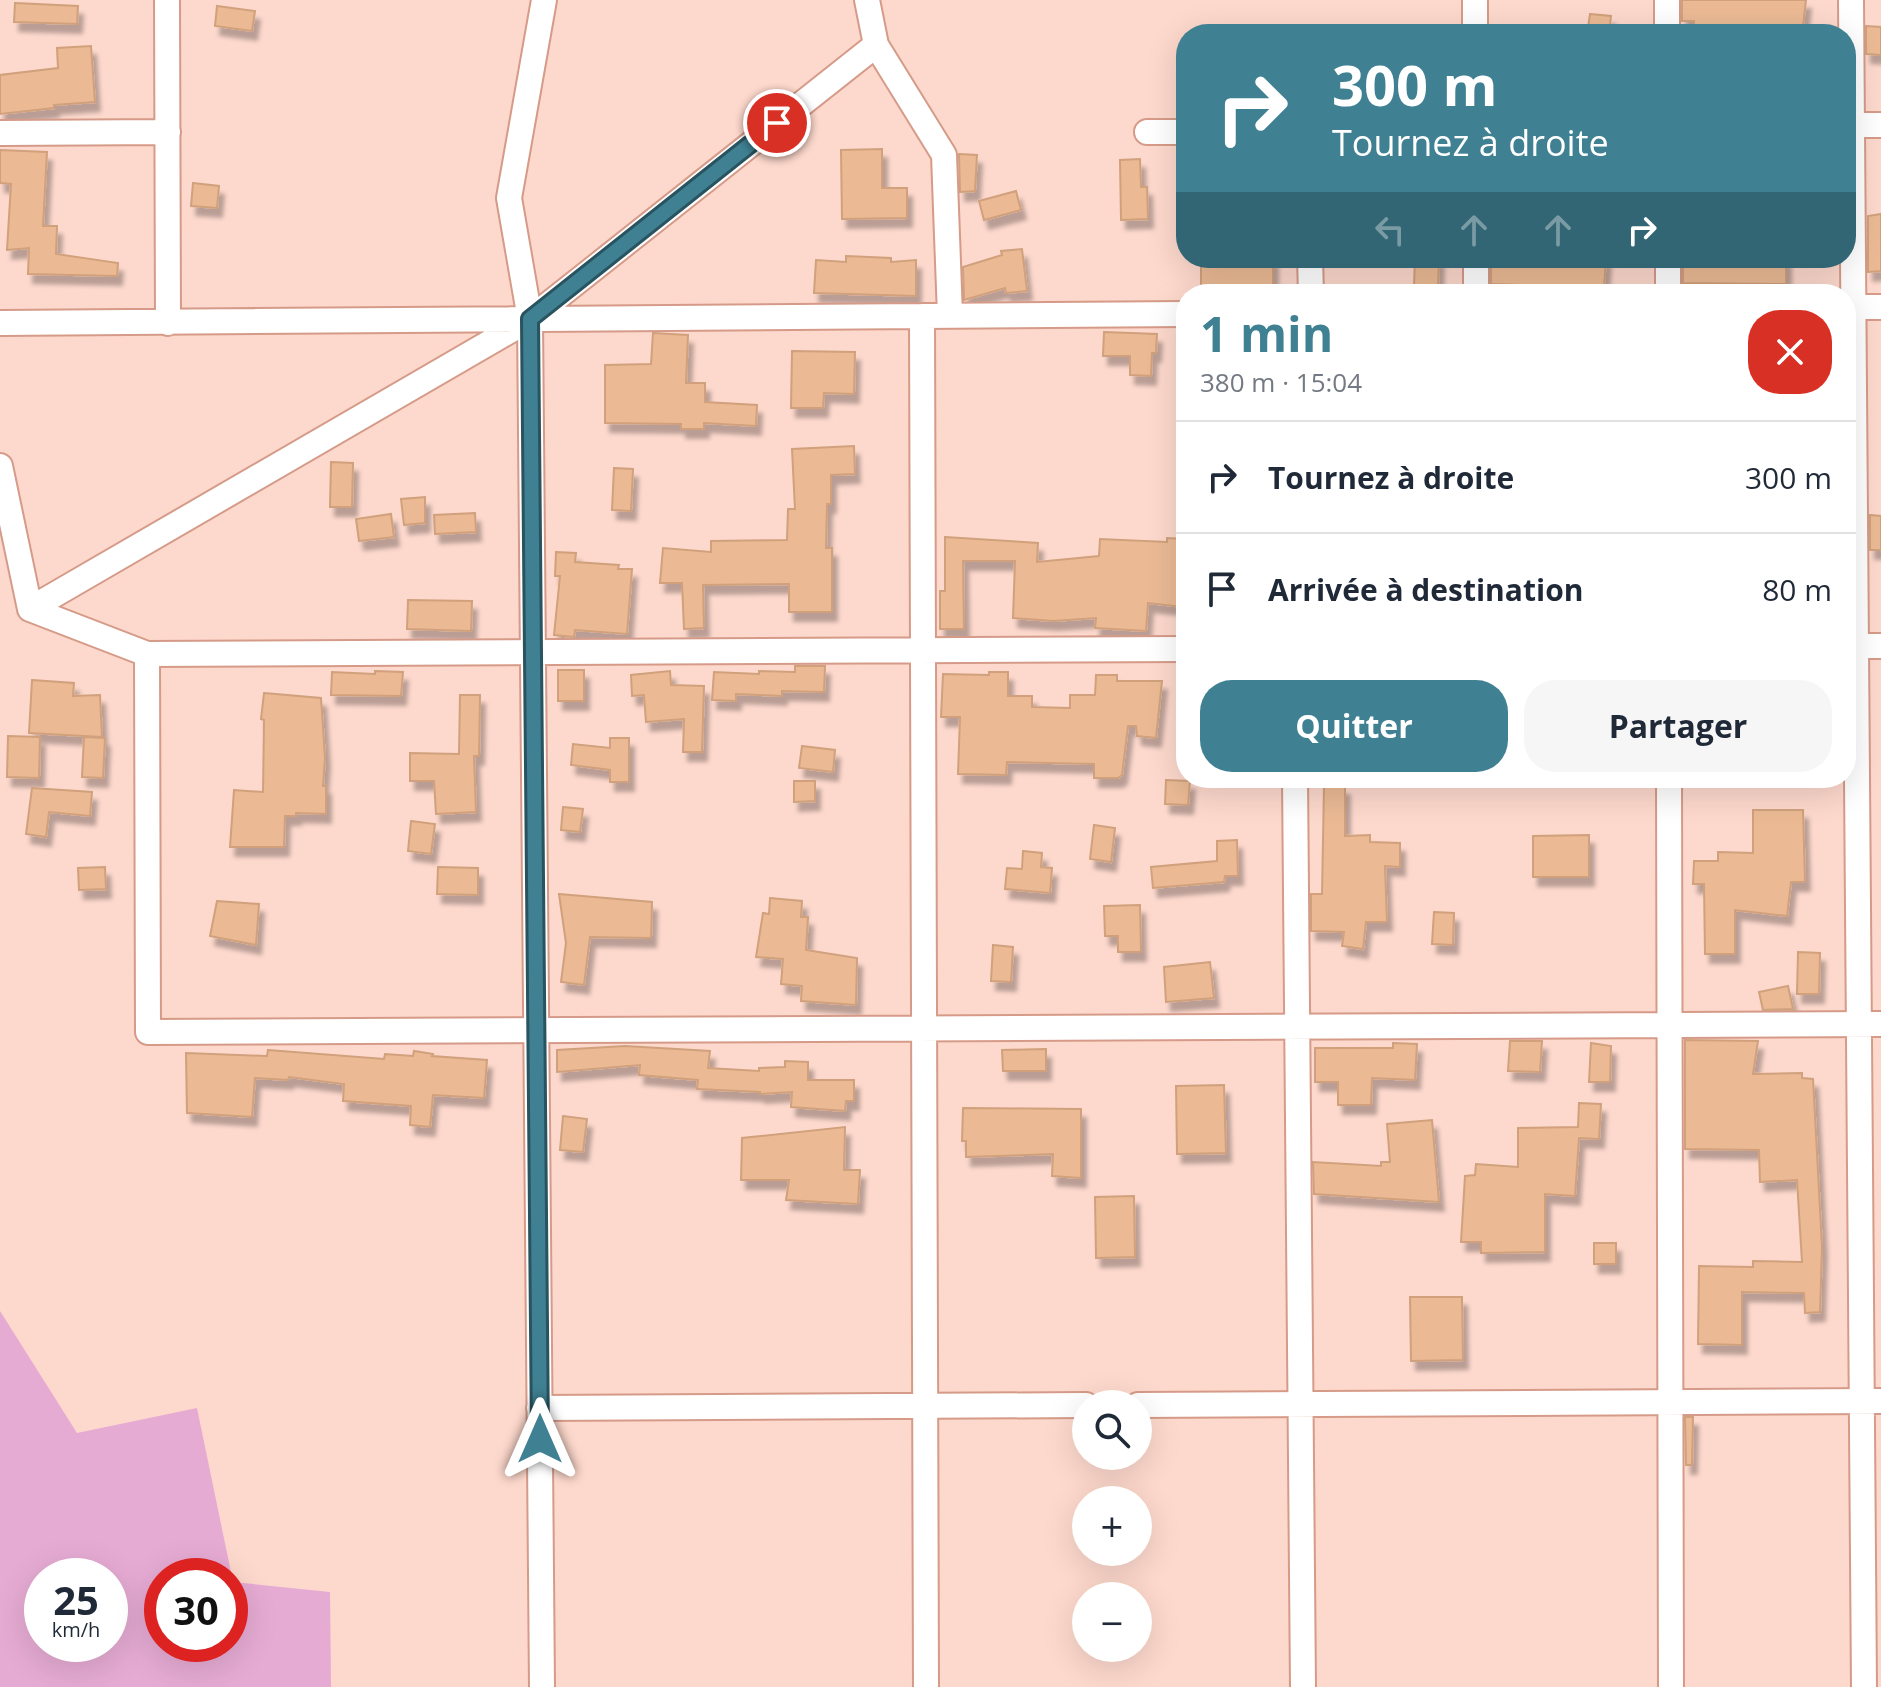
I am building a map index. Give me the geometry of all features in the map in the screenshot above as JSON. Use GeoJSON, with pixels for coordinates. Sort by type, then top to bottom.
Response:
{"type":"FeatureCollection","features":[{"type":"Feature","properties":{"kind":"street"},"geometry":{"type":"LineString","coordinates":[[167,0],[168,323]]}},
{"type":"Feature","properties":{"kind":"street"},"geometry":{"type":"LineString","coordinates":[[542,1687],[530,319],[509,198],[544,0]]}},
{"type":"Feature","properties":{"kind":"street"},"geometry":{"type":"LineString","coordinates":[[867,0],[876,45],[944,155],[950,316]]}},
{"type":"Feature","properties":{"kind":"street"},"geometry":{"type":"LineString","coordinates":[[1475,0],[1475,24]]}},
{"type":"Feature","properties":{"kind":"street"},"geometry":{"type":"LineString","coordinates":[[1667,0],[1667,24]]}},
{"type":"Feature","properties":{"kind":"street"},"geometry":{"type":"LineString","coordinates":[[1851,0],[1851,24]]}},
{"type":"Feature","properties":{"kind":"street"},"geometry":{"type":"LineString","coordinates":[[30,609],[530,319],[876,45]]}},
{"type":"Feature","properties":{"kind":"street"},"geometry":{"type":"LineString","coordinates":[[1856,125],[1881,125]]}},
{"type":"Feature","properties":{"kind":"street"},"geometry":{"type":"LineString","coordinates":[[0,133],[168,132]]}},
{"type":"Feature","properties":{"kind":"street"},"geometry":{"type":"LineString","coordinates":[[1147,132],[1176,132]]}},
{"type":"Feature","properties":{"kind":"street"},"geometry":{"type":"LineString","coordinates":[[1856,307],[1881,307]]}},
{"type":"Feature","properties":{"kind":"street"},"geometry":{"type":"LineString","coordinates":[[0,323],[1176,314]]}},
{"type":"Feature","properties":{"kind":"street"},"geometry":{"type":"LineString","coordinates":[[922,316],[926,1687]]}},
{"type":"Feature","properties":{"kind":"street"},"geometry":{"type":"LineString","coordinates":[[0,466],[30,609]]}},
{"type":"Feature","properties":{"kind":"street"},"geometry":{"type":"LineString","coordinates":[[30,609],[147,654],[1176,649]]}},
{"type":"Feature","properties":{"kind":"street"},"geometry":{"type":"LineString","coordinates":[[1856,646],[1881,646]]}},
{"type":"Feature","properties":{"kind":"street"},"geometry":{"type":"LineString","coordinates":[[147,654],[148,1032],[1870,1024]]}},
{"type":"Feature","properties":{"kind":"street"},"geometry":{"type":"LineString","coordinates":[[1856,745],[1870,1024],[1872,1402],[1864,1687]]}},
{"type":"Feature","properties":{"kind":"street"},"geometry":{"type":"LineString","coordinates":[[1295,788],[1303,1687]]}},
{"type":"Feature","properties":{"kind":"street"},"geometry":{"type":"LineString","coordinates":[[1669,788],[1671,1687]]}},
{"type":"Feature","properties":{"kind":"street"},"geometry":{"type":"LineString","coordinates":[[1152,1405],[1872,1402]]}},
{"type":"Feature","properties":{"kind":"street"},"geometry":{"type":"LineString","coordinates":[[539,1408],[1072,1405]]}},
{"type":"Feature","properties":{"kind":"shaded area"},"geometry":{"type":"Polygon","coordinates":[[[0,1311],[77,1433],[197,1408],[228,1558],[144,1558],[144,1662],[248,1662],[248,1584],[330,1592],[331,1687],[0,1687],[0,1311]]]}},
{"type":"Feature","properties":{"kind":"building"},"geometry":{"type":"Polygon","coordinates":[[[1682,0],[1806,0],[1803,24],[1694,24],[1694,21],[1682,21],[1682,0]]]}},
{"type":"Feature","properties":{"kind":"building"},"geometry":{"type":"Polygon","coordinates":[[[15,3],[78,6],[77,24],[14,22],[15,3]]]}},
{"type":"Feature","properties":{"kind":"building"},"geometry":{"type":"Polygon","coordinates":[[[217,6],[255,11],[252,31],[215,26],[217,6]]]}},
{"type":"Feature","properties":{"kind":"building"},"geometry":{"type":"Polygon","coordinates":[[[1590,14],[1611,16],[1610,24],[1588,24],[1590,14]]]}},
{"type":"Feature","properties":{"kind":"building"},"geometry":{"type":"Polygon","coordinates":[[[1866,26],[1881,27],[1881,55],[1866,54],[1866,26]]]}},
{"type":"Feature","properties":{"kind":"building"},"geometry":{"type":"Polygon","coordinates":[[[91,46],[95,102],[0,114],[0,75],[58,68],[57,48],[91,46]]]}},
{"type":"Feature","properties":{"kind":"building"},"geometry":{"type":"Polygon","coordinates":[[[882,149],[882,188],[907,188],[907,218],[842,219],[841,150],[882,149]]]}},
{"type":"Feature","properties":{"kind":"building"},"geometry":{"type":"Polygon","coordinates":[[[0,150],[47,152],[43,226],[57,226],[56,254],[118,263],[117,276],[28,274],[29,248],[7,250],[11,184],[0,183],[0,150]]]}},
{"type":"Feature","properties":{"kind":"building"},"geometry":{"type":"Polygon","coordinates":[[[959,154],[977,155],[975,191],[960,192],[959,154]]]}},
{"type":"Feature","properties":{"kind":"building"},"geometry":{"type":"Polygon","coordinates":[[[1140,159],[1141,187],[1147,187],[1148,219],[1121,220],[1120,160],[1140,159]]]}},
{"type":"Feature","properties":{"kind":"building"},"geometry":{"type":"Polygon","coordinates":[[[193,183],[219,186],[217,208],[191,206],[193,183]]]}},
{"type":"Feature","properties":{"kind":"building"},"geometry":{"type":"Polygon","coordinates":[[[1016,191],[1021,210],[984,220],[979,201],[1016,191]]]}},
{"type":"Feature","properties":{"kind":"building"},"geometry":{"type":"Polygon","coordinates":[[[1881,214],[1881,271],[1868,272],[1868,216],[1881,214]]]}},
{"type":"Feature","properties":{"kind":"building"},"geometry":{"type":"Polygon","coordinates":[[[1022,249],[1027,291],[1006,293],[1005,288],[964,300],[963,267],[1002,255],[1001,251],[1022,249]]]}},
{"type":"Feature","properties":{"kind":"building"},"geometry":{"type":"Polygon","coordinates":[[[846,256],[891,258],[891,262],[916,260],[916,296],[814,293],[816,260],[846,262],[846,256]]]}},
{"type":"Feature","properties":{"kind":"building"},"geometry":{"type":"Polygon","coordinates":[[[1201,268],[1273,268],[1273,284],[1201,284],[1201,268]]]}},
{"type":"Feature","properties":{"kind":"building"},"geometry":{"type":"Polygon","coordinates":[[[1415,268],[1439,268],[1438,284],[1414,284],[1415,268]]]}},
{"type":"Feature","properties":{"kind":"building"},"geometry":{"type":"Polygon","coordinates":[[[1491,268],[1605,268],[1604,284],[1491,284],[1491,268]]]}},
{"type":"Feature","properties":{"kind":"building"},"geometry":{"type":"Polygon","coordinates":[[[1683,268],[1786,268],[1786,284],[1683,283],[1683,268]]]}},
{"type":"Feature","properties":{"kind":"building"},"geometry":{"type":"Polygon","coordinates":[[[1104,332],[1157,334],[1151,376],[1130,375],[1130,356],[1103,356],[1104,332]]]}},
{"type":"Feature","properties":{"kind":"building"},"geometry":{"type":"Polygon","coordinates":[[[653,333],[688,335],[686,383],[705,383],[705,402],[757,405],[756,426],[704,423],[704,429],[681,429],[681,424],[605,423],[605,365],[651,364],[653,333]]]}},
{"type":"Feature","properties":{"kind":"building"},"geometry":{"type":"Polygon","coordinates":[[[792,351],[855,352],[854,394],[824,393],[823,408],[791,408],[792,351]]]}},
{"type":"Feature","properties":{"kind":"building"},"geometry":{"type":"Polygon","coordinates":[[[854,446],[855,474],[831,475],[831,504],[827,504],[826,548],[832,548],[832,612],[789,612],[789,584],[703,585],[704,628],[684,629],[682,583],[660,583],[663,548],[711,552],[711,541],[787,540],[788,509],[795,509],[792,449],[854,446]]]}},
{"type":"Feature","properties":{"kind":"building"},"geometry":{"type":"Polygon","coordinates":[[[331,462],[353,463],[352,507],[330,507],[331,462]]]}},
{"type":"Feature","properties":{"kind":"building"},"geometry":{"type":"Polygon","coordinates":[[[614,468],[633,469],[631,511],[612,510],[614,468]]]}},
{"type":"Feature","properties":{"kind":"building"},"geometry":{"type":"Polygon","coordinates":[[[425,497],[425,523],[404,525],[401,499],[425,497]]]}},
{"type":"Feature","properties":{"kind":"building"},"geometry":{"type":"Polygon","coordinates":[[[475,513],[476,532],[435,534],[434,515],[475,513]]]}},
{"type":"Feature","properties":{"kind":"building"},"geometry":{"type":"Polygon","coordinates":[[[391,514],[394,537],[359,541],[356,519],[391,514]]]}},
{"type":"Feature","properties":{"kind":"building"},"geometry":{"type":"Polygon","coordinates":[[[1870,515],[1881,516],[1881,550],[1870,550],[1870,515]]]}},
{"type":"Feature","properties":{"kind":"building"},"geometry":{"type":"Polygon","coordinates":[[[945,537],[1038,543],[1037,562],[1099,556],[1100,539],[1167,542],[1167,538],[1176,538],[1176,606],[1148,603],[1146,631],[1095,628],[1096,618],[1053,621],[1013,618],[1015,561],[963,561],[964,629],[940,629],[940,591],[945,591],[945,537]]]}},
{"type":"Feature","properties":{"kind":"building"},"geometry":{"type":"Polygon","coordinates":[[[556,552],[576,553],[575,562],[632,569],[627,634],[575,630],[574,637],[554,635],[560,576],[555,576],[556,552]]]}},
{"type":"Feature","properties":{"kind":"building"},"geometry":{"type":"Polygon","coordinates":[[[408,600],[472,601],[471,631],[407,629],[408,600]]]}},
{"type":"Feature","properties":{"kind":"building"},"geometry":{"type":"Polygon","coordinates":[[[795,666],[825,666],[824,692],[782,691],[782,696],[736,694],[736,701],[712,700],[714,672],[795,672],[795,666]]]}},
{"type":"Feature","properties":{"kind":"building"},"geometry":{"type":"Polygon","coordinates":[[[558,670],[584,670],[584,701],[558,701],[558,670]]]}},
{"type":"Feature","properties":{"kind":"building"},"geometry":{"type":"Polygon","coordinates":[[[375,671],[403,672],[401,696],[331,695],[332,672],[375,674],[375,671]]]}},
{"type":"Feature","properties":{"kind":"building"},"geometry":{"type":"Polygon","coordinates":[[[670,671],[671,685],[704,686],[702,752],[683,752],[684,719],[646,722],[644,695],[632,696],[631,675],[670,671]]]}},
{"type":"Feature","properties":{"kind":"building"},"geometry":{"type":"Polygon","coordinates":[[[989,672],[1008,672],[1008,696],[1032,696],[1032,707],[1070,708],[1070,695],[1095,695],[1096,675],[1117,675],[1117,681],[1162,681],[1156,738],[1137,736],[1136,726],[1128,726],[1122,775],[1118,778],[1094,778],[1094,764],[1007,762],[1006,775],[958,774],[960,717],[941,717],[943,674],[989,675],[989,672]]]}},
{"type":"Feature","properties":{"kind":"building"},"geometry":{"type":"Polygon","coordinates":[[[32,680],[74,683],[73,696],[100,695],[102,737],[29,733],[32,680]]]}},
{"type":"Feature","properties":{"kind":"building"},"geometry":{"type":"Polygon","coordinates":[[[264,693],[321,698],[326,814],[296,813],[296,816],[285,816],[284,847],[230,847],[234,790],[263,792],[264,720],[261,719],[264,693]]]}},
{"type":"Feature","properties":{"kind":"building"},"geometry":{"type":"Polygon","coordinates":[[[460,695],[480,695],[479,756],[474,756],[476,812],[436,814],[434,781],[410,781],[410,753],[459,754],[460,695]]]}},
{"type":"Feature","properties":{"kind":"building"},"geometry":{"type":"Polygon","coordinates":[[[8,736],[40,737],[39,778],[7,777],[8,736]]]}},
{"type":"Feature","properties":{"kind":"building"},"geometry":{"type":"Polygon","coordinates":[[[84,737],[105,738],[103,778],[82,777],[84,737]]]}},
{"type":"Feature","properties":{"kind":"building"},"geometry":{"type":"Polygon","coordinates":[[[610,738],[629,738],[629,782],[610,782],[610,770],[571,765],[573,744],[610,748],[610,738]]]}},
{"type":"Feature","properties":{"kind":"building"},"geometry":{"type":"Polygon","coordinates":[[[802,746],[835,750],[833,772],[799,768],[802,746]]]}},
{"type":"Feature","properties":{"kind":"building"},"geometry":{"type":"Polygon","coordinates":[[[1166,780],[1176,780],[1176,788],[1189,788],[1188,805],[1165,804],[1166,780]]]}},
{"type":"Feature","properties":{"kind":"building"},"geometry":{"type":"Polygon","coordinates":[[[794,781],[815,781],[815,801],[794,802],[794,781]]]}},
{"type":"Feature","properties":{"kind":"building"},"geometry":{"type":"Polygon","coordinates":[[[32,788],[92,792],[90,816],[49,812],[46,837],[26,834],[32,788]]]}},
{"type":"Feature","properties":{"kind":"building"},"geometry":{"type":"Polygon","coordinates":[[[1324,788],[1345,788],[1345,836],[1370,835],[1370,842],[1400,843],[1400,867],[1385,866],[1387,922],[1366,922],[1363,949],[1342,946],[1344,932],[1311,931],[1311,894],[1322,894],[1324,788]]]}},
{"type":"Feature","properties":{"kind":"building"},"geometry":{"type":"Polygon","coordinates":[[[563,807],[583,809],[580,832],[561,830],[563,807]]]}},
{"type":"Feature","properties":{"kind":"building"},"geometry":{"type":"Polygon","coordinates":[[[1753,810],[1803,810],[1805,882],[1791,882],[1787,916],[1735,910],[1735,954],[1705,954],[1704,884],[1693,884],[1694,861],[1718,861],[1718,852],[1753,853],[1753,810]]]}},
{"type":"Feature","properties":{"kind":"building"},"geometry":{"type":"Polygon","coordinates":[[[411,821],[435,824],[431,854],[408,851],[411,821]]]}},
{"type":"Feature","properties":{"kind":"building"},"geometry":{"type":"Polygon","coordinates":[[[1094,825],[1115,828],[1111,862],[1090,859],[1094,825]]]}},
{"type":"Feature","properties":{"kind":"building"},"geometry":{"type":"Polygon","coordinates":[[[1589,835],[1589,877],[1533,877],[1533,836],[1589,835]]]}},
{"type":"Feature","properties":{"kind":"building"},"geometry":{"type":"Polygon","coordinates":[[[1237,840],[1238,876],[1225,876],[1224,882],[1153,888],[1151,867],[1217,861],[1217,841],[1237,840]]]}},
{"type":"Feature","properties":{"kind":"building"},"geometry":{"type":"Polygon","coordinates":[[[1023,851],[1042,853],[1041,867],[1052,868],[1050,893],[1005,889],[1007,868],[1022,869],[1023,851]]]}},
{"type":"Feature","properties":{"kind":"building"},"geometry":{"type":"Polygon","coordinates":[[[105,867],[106,889],[79,890],[78,868],[105,867]]]}},
{"type":"Feature","properties":{"kind":"building"},"geometry":{"type":"Polygon","coordinates":[[[438,867],[478,868],[478,895],[437,894],[438,867]]]}},
{"type":"Feature","properties":{"kind":"building"},"geometry":{"type":"Polygon","coordinates":[[[559,894],[652,902],[651,938],[590,937],[584,985],[561,982],[566,943],[559,894]]]}},
{"type":"Feature","properties":{"kind":"building"},"geometry":{"type":"Polygon","coordinates":[[[770,898],[802,901],[801,917],[808,917],[806,950],[857,958],[856,1005],[801,1001],[802,986],[781,984],[783,959],[756,957],[763,913],[769,914],[770,898]]]}},
{"type":"Feature","properties":{"kind":"building"},"geometry":{"type":"Polygon","coordinates":[[[217,901],[259,904],[256,945],[210,936],[217,901]]]}},
{"type":"Feature","properties":{"kind":"building"},"geometry":{"type":"Polygon","coordinates":[[[1140,905],[1141,952],[1118,952],[1118,936],[1105,936],[1104,906],[1140,905]]]}},
{"type":"Feature","properties":{"kind":"building"},"geometry":{"type":"Polygon","coordinates":[[[1434,912],[1454,913],[1453,945],[1432,944],[1434,912]]]}},
{"type":"Feature","properties":{"kind":"building"},"geometry":{"type":"Polygon","coordinates":[[[993,945],[1013,947],[1011,982],[991,981],[993,945]]]}},
{"type":"Feature","properties":{"kind":"building"},"geometry":{"type":"Polygon","coordinates":[[[1798,952],[1820,953],[1819,994],[1797,994],[1798,952]]]}},
{"type":"Feature","properties":{"kind":"building"},"geometry":{"type":"Polygon","coordinates":[[[1210,962],[1214,998],[1166,1002],[1164,967],[1210,962]]]}},
{"type":"Feature","properties":{"kind":"building"},"geometry":{"type":"Polygon","coordinates":[[[1788,986],[1793,1009],[1763,1010],[1759,992],[1788,986]]]}},
{"type":"Feature","properties":{"kind":"building"},"geometry":{"type":"Polygon","coordinates":[[[1685,1040],[1758,1041],[1753,1074],[1802,1073],[1802,1078],[1813,1079],[1822,1247],[1820,1312],[1805,1313],[1804,1293],[1742,1292],[1742,1345],[1698,1344],[1699,1266],[1753,1267],[1753,1261],[1802,1262],[1797,1180],[1760,1182],[1759,1150],[1685,1149],[1685,1040]]]}},
{"type":"Feature","properties":{"kind":"building"},"geometry":{"type":"Polygon","coordinates":[[[1510,1041],[1542,1041],[1540,1072],[1508,1071],[1510,1041]]]}},
{"type":"Feature","properties":{"kind":"building"},"geometry":{"type":"Polygon","coordinates":[[[1393,1043],[1417,1044],[1415,1080],[1372,1078],[1371,1105],[1338,1105],[1338,1082],[1315,1082],[1315,1048],[1393,1048],[1393,1043]]]}},
{"type":"Feature","properties":{"kind":"building"},"geometry":{"type":"Polygon","coordinates":[[[1591,1043],[1611,1046],[1610,1082],[1589,1082],[1591,1043]]]}},
{"type":"Feature","properties":{"kind":"building"},"geometry":{"type":"Polygon","coordinates":[[[625,1046],[710,1051],[708,1068],[759,1071],[759,1068],[785,1067],[785,1061],[808,1062],[808,1080],[854,1080],[854,1101],[846,1101],[845,1111],[791,1107],[792,1092],[760,1094],[697,1089],[698,1080],[639,1075],[640,1065],[557,1072],[557,1050],[625,1046]]]}},
{"type":"Feature","properties":{"kind":"building"},"geometry":{"type":"Polygon","coordinates":[[[1046,1049],[1046,1071],[1003,1071],[1002,1050],[1046,1049]]]}},
{"type":"Feature","properties":{"kind":"building"},"geometry":{"type":"Polygon","coordinates":[[[268,1050],[384,1059],[385,1054],[413,1056],[414,1051],[432,1056],[487,1060],[484,1098],[433,1095],[430,1127],[410,1125],[411,1106],[343,1101],[344,1084],[289,1077],[288,1080],[255,1078],[252,1117],[187,1113],[186,1053],[267,1056],[268,1050]]]}},
{"type":"Feature","properties":{"kind":"building"},"geometry":{"type":"Polygon","coordinates":[[[1224,1085],[1226,1153],[1177,1154],[1176,1086],[1224,1085]]]}},
{"type":"Feature","properties":{"kind":"building"},"geometry":{"type":"Polygon","coordinates":[[[1579,1103],[1601,1104],[1599,1139],[1579,1138],[1575,1196],[1545,1194],[1545,1252],[1481,1253],[1481,1242],[1461,1242],[1465,1176],[1475,1175],[1476,1164],[1518,1167],[1518,1128],[1578,1127],[1579,1103]]]}},
{"type":"Feature","properties":{"kind":"building"},"geometry":{"type":"Polygon","coordinates":[[[963,1108],[1081,1109],[1081,1178],[1052,1176],[1053,1154],[966,1157],[966,1141],[962,1141],[963,1108]]]}},
{"type":"Feature","properties":{"kind":"building"},"geometry":{"type":"Polygon","coordinates":[[[563,1116],[587,1119],[583,1152],[560,1150],[563,1116]]]}},
{"type":"Feature","properties":{"kind":"building"},"geometry":{"type":"Polygon","coordinates":[[[1432,1120],[1439,1202],[1314,1194],[1313,1162],[1381,1166],[1381,1162],[1390,1162],[1387,1124],[1432,1120]]]}},
{"type":"Feature","properties":{"kind":"building"},"geometry":{"type":"Polygon","coordinates":[[[845,1127],[844,1170],[860,1170],[858,1204],[786,1200],[789,1180],[741,1180],[742,1138],[845,1127]]]}},
{"type":"Feature","properties":{"kind":"building"},"geometry":{"type":"Polygon","coordinates":[[[1134,1196],[1135,1257],[1096,1258],[1095,1197],[1134,1196]]]}},
{"type":"Feature","properties":{"kind":"building"},"geometry":{"type":"Polygon","coordinates":[[[1594,1243],[1616,1243],[1616,1264],[1594,1264],[1594,1243]]]}},
{"type":"Feature","properties":{"kind":"building"},"geometry":{"type":"Polygon","coordinates":[[[1410,1297],[1462,1297],[1463,1360],[1411,1361],[1410,1297]]]}},
{"type":"Feature","properties":{"kind":"building"},"geometry":{"type":"Polygon","coordinates":[[[1685,1417],[1693,1417],[1692,1465],[1686,1465],[1685,1417]]]}},
{"type":"Feature","properties":{"kind":"route"},"geometry":{"type":"LineString","coordinates":[[540,1439],[530,319],[777,123]]}}]}
